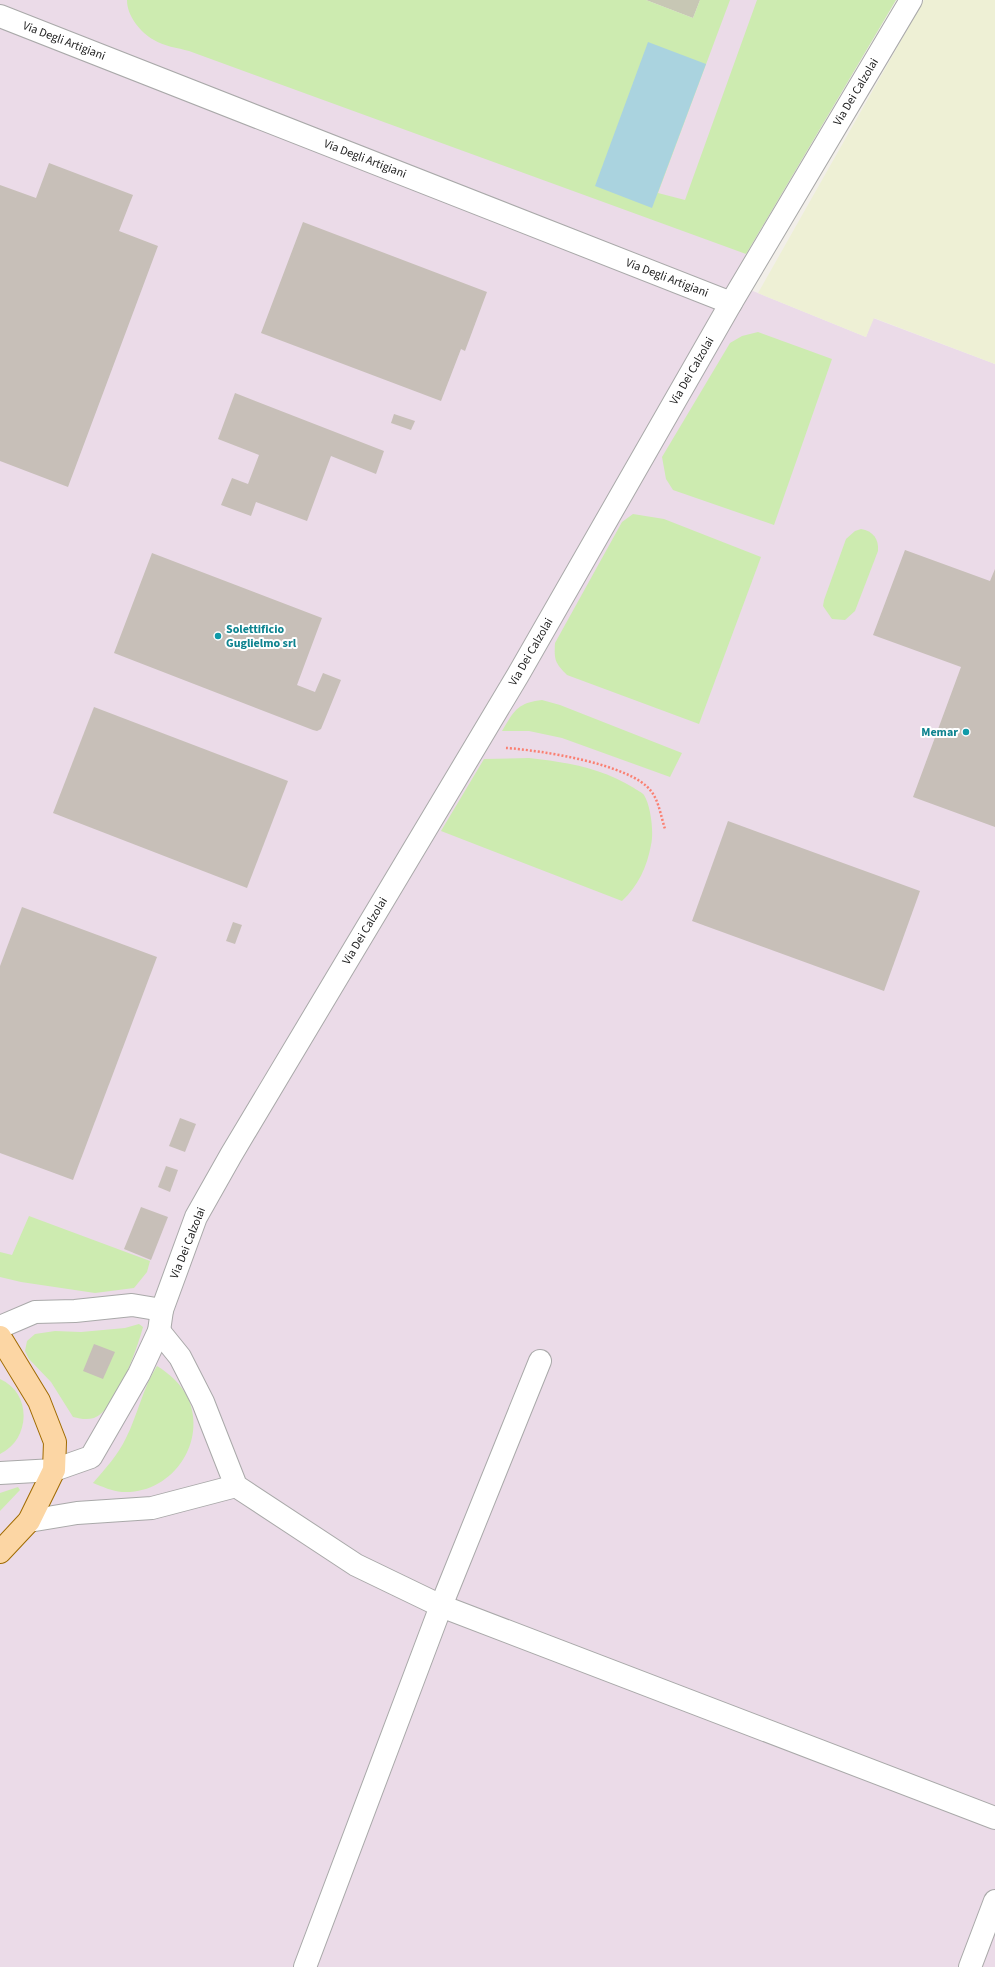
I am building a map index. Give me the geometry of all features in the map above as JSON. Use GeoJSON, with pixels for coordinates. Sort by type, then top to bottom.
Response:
{"type":"FeatureCollection","features":[{"type":"Feature","properties":{"kind":"main road"},"geometry":{"type":"LineString","coordinates":[[0,1337],[39,1401],[55,1442],[54,1470],[29,1521],[0,1552]]}},
{"type":"Feature","properties":{"kind":"street","name":"Via Dei Calzolai"},"geometry":{"type":"LineString","coordinates":[[0,1473],[54,1470],[92,1457],[139,1374],[159,1331],[162,1310],[196,1217],[239,1142],[476,746],[731,303],[911,0]]}},
{"type":"Feature","properties":{"kind":"street","name":"Via Degli Artigiani"},"geometry":{"type":"LineString","coordinates":[[0,16],[731,303]]}},
{"type":"Feature","properties":{"kind":"street"},"geometry":{"type":"LineString","coordinates":[[0,1327],[35,1312],[75,1311],[132,1305],[162,1310]]}},
{"type":"Feature","properties":{"kind":"street"},"geometry":{"type":"LineString","coordinates":[[159,1331],[180,1357],[203,1402],[236,1486],[356,1565],[441,1606],[995,1818]]}},
{"type":"Feature","properties":{"kind":"street"},"geometry":{"type":"LineString","coordinates":[[305,1967],[441,1606],[540,1361]]}},
{"type":"Feature","properties":{"kind":"street"},"geometry":{"type":"LineString","coordinates":[[29,1521],[77,1513],[152,1508],[236,1486]]}},
{"type":"Feature","properties":{"kind":"street"},"geometry":{"type":"LineString","coordinates":[[970,1967],[995,1901]]}},
{"type":"Feature","properties":{"kind":"path"},"geometry":{"type":"LineString","coordinates":[[476,746],[536,750],[584,760],[622,772],[642,782],[652,791],[665,829]]}},
{"type":"Feature","properties":{"kind":"shaded area"},"geometry":{"type":"Polygon","coordinates":[[[0,0],[896,0],[746,254],[733,283],[866,337],[873,318],[995,364],[995,1967],[0,1967],[0,0]]]}},
{"type":"Feature","properties":{"kind":"shaded area"},"geometry":{"type":"Polygon","coordinates":[[[646,0],[700,0],[693,18],[646,0]]]}},
{"type":"Feature","properties":{"kind":"shaded area"},"geometry":{"type":"Polygon","coordinates":[[[924,0],[995,0],[995,364],[874,318],[866,337],[758,293],[924,0]]]}},
{"type":"Feature","properties":{"kind":"green space"},"geometry":{"type":"Polygon","coordinates":[[[127,0],[646,0],[693,18],[700,0],[730,0],[658,193],[685,200],[757,0],[896,0],[746,254],[189,51],[162,44],[149,37],[135,23],[129,12],[127,0]]]}},
{"type":"Feature","properties":{"kind":"green space"},"geometry":{"type":"Polygon","coordinates":[[[758,332],[832,359],[774,525],[673,490],[666,479],[662,457],[730,343],[742,336],[758,332]]]}},
{"type":"Feature","properties":{"kind":"green space"},"geometry":{"type":"Polygon","coordinates":[[[633,514],[664,519],[761,557],[699,724],[567,675],[556,661],[555,643],[622,522],[633,514]]]}},
{"type":"Feature","properties":{"kind":"green space"},"geometry":{"type":"Polygon","coordinates":[[[861,529],[874,536],[878,551],[855,611],[845,620],[832,619],[823,606],[824,600],[846,539],[855,531],[861,529]]]}},
{"type":"Feature","properties":{"kind":"green space"},"geometry":{"type":"Polygon","coordinates":[[[542,700],[560,705],[682,753],[670,777],[562,738],[529,731],[502,731],[517,709],[527,703],[542,700]]]}},
{"type":"Feature","properties":{"kind":"green space"},"geometry":{"type":"Polygon","coordinates":[[[529,758],[570,764],[609,775],[622,781],[644,795],[651,820],[651,845],[641,876],[633,889],[622,901],[441,831],[484,759],[529,758]]]}},
{"type":"Feature","properties":{"kind":"green space"},"geometry":{"type":"Polygon","coordinates":[[[29,1216],[150,1261],[147,1272],[134,1288],[95,1293],[21,1282],[0,1277],[0,1252],[12,1255],[29,1216]]]}},
{"type":"Feature","properties":{"kind":"green space"},"geometry":{"type":"Polygon","coordinates":[[[139,1324],[143,1327],[140,1337],[131,1363],[118,1391],[102,1413],[91,1419],[73,1417],[51,1382],[29,1359],[25,1351],[27,1341],[35,1334],[55,1331],[81,1332],[125,1328],[139,1324]]]}},
{"type":"Feature","properties":{"kind":"green space"},"geometry":{"type":"Polygon","coordinates":[[[157,1366],[171,1376],[182,1388],[188,1398],[193,1415],[193,1432],[189,1448],[181,1463],[170,1475],[156,1485],[140,1491],[122,1492],[108,1489],[93,1483],[111,1462],[123,1444],[148,1383],[157,1366]]]}},
{"type":"Feature","properties":{"kind":"green space"},"geometry":{"type":"Polygon","coordinates":[[[0,1379],[10,1386],[18,1395],[24,1416],[18,1438],[10,1447],[0,1454],[0,1379]]]}},
{"type":"Feature","properties":{"kind":"green space"},"geometry":{"type":"Polygon","coordinates":[[[18,1487],[20,1490],[0,1511],[0,1493],[18,1487]]]}},
{"type":"Feature","properties":{"kind":"water"},"geometry":{"type":"Polygon","coordinates":[[[648,42],[706,64],[652,208],[595,186],[648,42]]]}},
{"type":"Feature","properties":{"kind":"building"},"geometry":{"type":"Polygon","coordinates":[[[49,163],[133,195],[119,231],[158,246],[68,487],[0,461],[0,185],[36,198],[49,163]]]}},
{"type":"Feature","properties":{"kind":"building"},"geometry":{"type":"Polygon","coordinates":[[[303,222],[487,292],[465,351],[461,349],[441,401],[261,333],[303,222]]]}},
{"type":"Feature","properties":{"kind":"building"},"geometry":{"type":"Polygon","coordinates":[[[235,393],[384,451],[376,474],[331,456],[307,521],[256,502],[251,516],[221,505],[232,478],[248,484],[259,455],[218,439],[235,393]]]}},
{"type":"Feature","properties":{"kind":"building"},"geometry":{"type":"Polygon","coordinates":[[[394,414],[415,421],[411,430],[391,423],[394,414]]]}},
{"type":"Feature","properties":{"kind":"building","name":"Memar"},"geometry":{"type":"Polygon","coordinates":[[[905,550],[990,581],[995,569],[995,827],[913,797],[961,667],[873,635],[905,550]]]}},
{"type":"Feature","properties":{"kind":"building","name":"Solettificio Guglielmo srl"},"geometry":{"type":"Polygon","coordinates":[[[152,553],[322,618],[297,685],[315,692],[323,673],[341,680],[321,729],[317,731],[313,730],[114,653],[152,553]]]}},
{"type":"Feature","properties":{"kind":"building"},"geometry":{"type":"Polygon","coordinates":[[[94,707],[288,781],[247,888],[53,813],[94,707]]]}},
{"type":"Feature","properties":{"kind":"building"},"geometry":{"type":"Polygon","coordinates":[[[728,821],[920,891],[884,991],[692,921],[728,821]]]}},
{"type":"Feature","properties":{"kind":"building"},"geometry":{"type":"Polygon","coordinates":[[[22,907],[157,957],[73,1180],[0,1153],[0,966],[22,907]]]}},
{"type":"Feature","properties":{"kind":"building"},"geometry":{"type":"Polygon","coordinates":[[[233,922],[242,925],[235,944],[226,941],[233,922]]]}},
{"type":"Feature","properties":{"kind":"building"},"geometry":{"type":"Polygon","coordinates":[[[180,1118],[196,1124],[185,1152],[169,1146],[180,1118]]]}},
{"type":"Feature","properties":{"kind":"building"},"geometry":{"type":"Polygon","coordinates":[[[166,1166],[178,1170],[170,1192],[158,1187],[166,1166]]]}},
{"type":"Feature","properties":{"kind":"building"},"geometry":{"type":"Polygon","coordinates":[[[141,1207],[168,1217],[151,1260],[124,1249],[141,1207]]]}},
{"type":"Feature","properties":{"kind":"building"},"geometry":{"type":"Polygon","coordinates":[[[94,1344],[115,1352],[103,1379],[83,1371],[94,1344]]]}},
{"type":"Feature","properties":{"kind":"place","name":"Solettificio Guglielmo srl"},"geometry":{"type":"Point","coordinates":[218,636]}},
{"type":"Feature","properties":{"kind":"place","name":"Memar"},"geometry":{"type":"Point","coordinates":[966,732]}}]}
